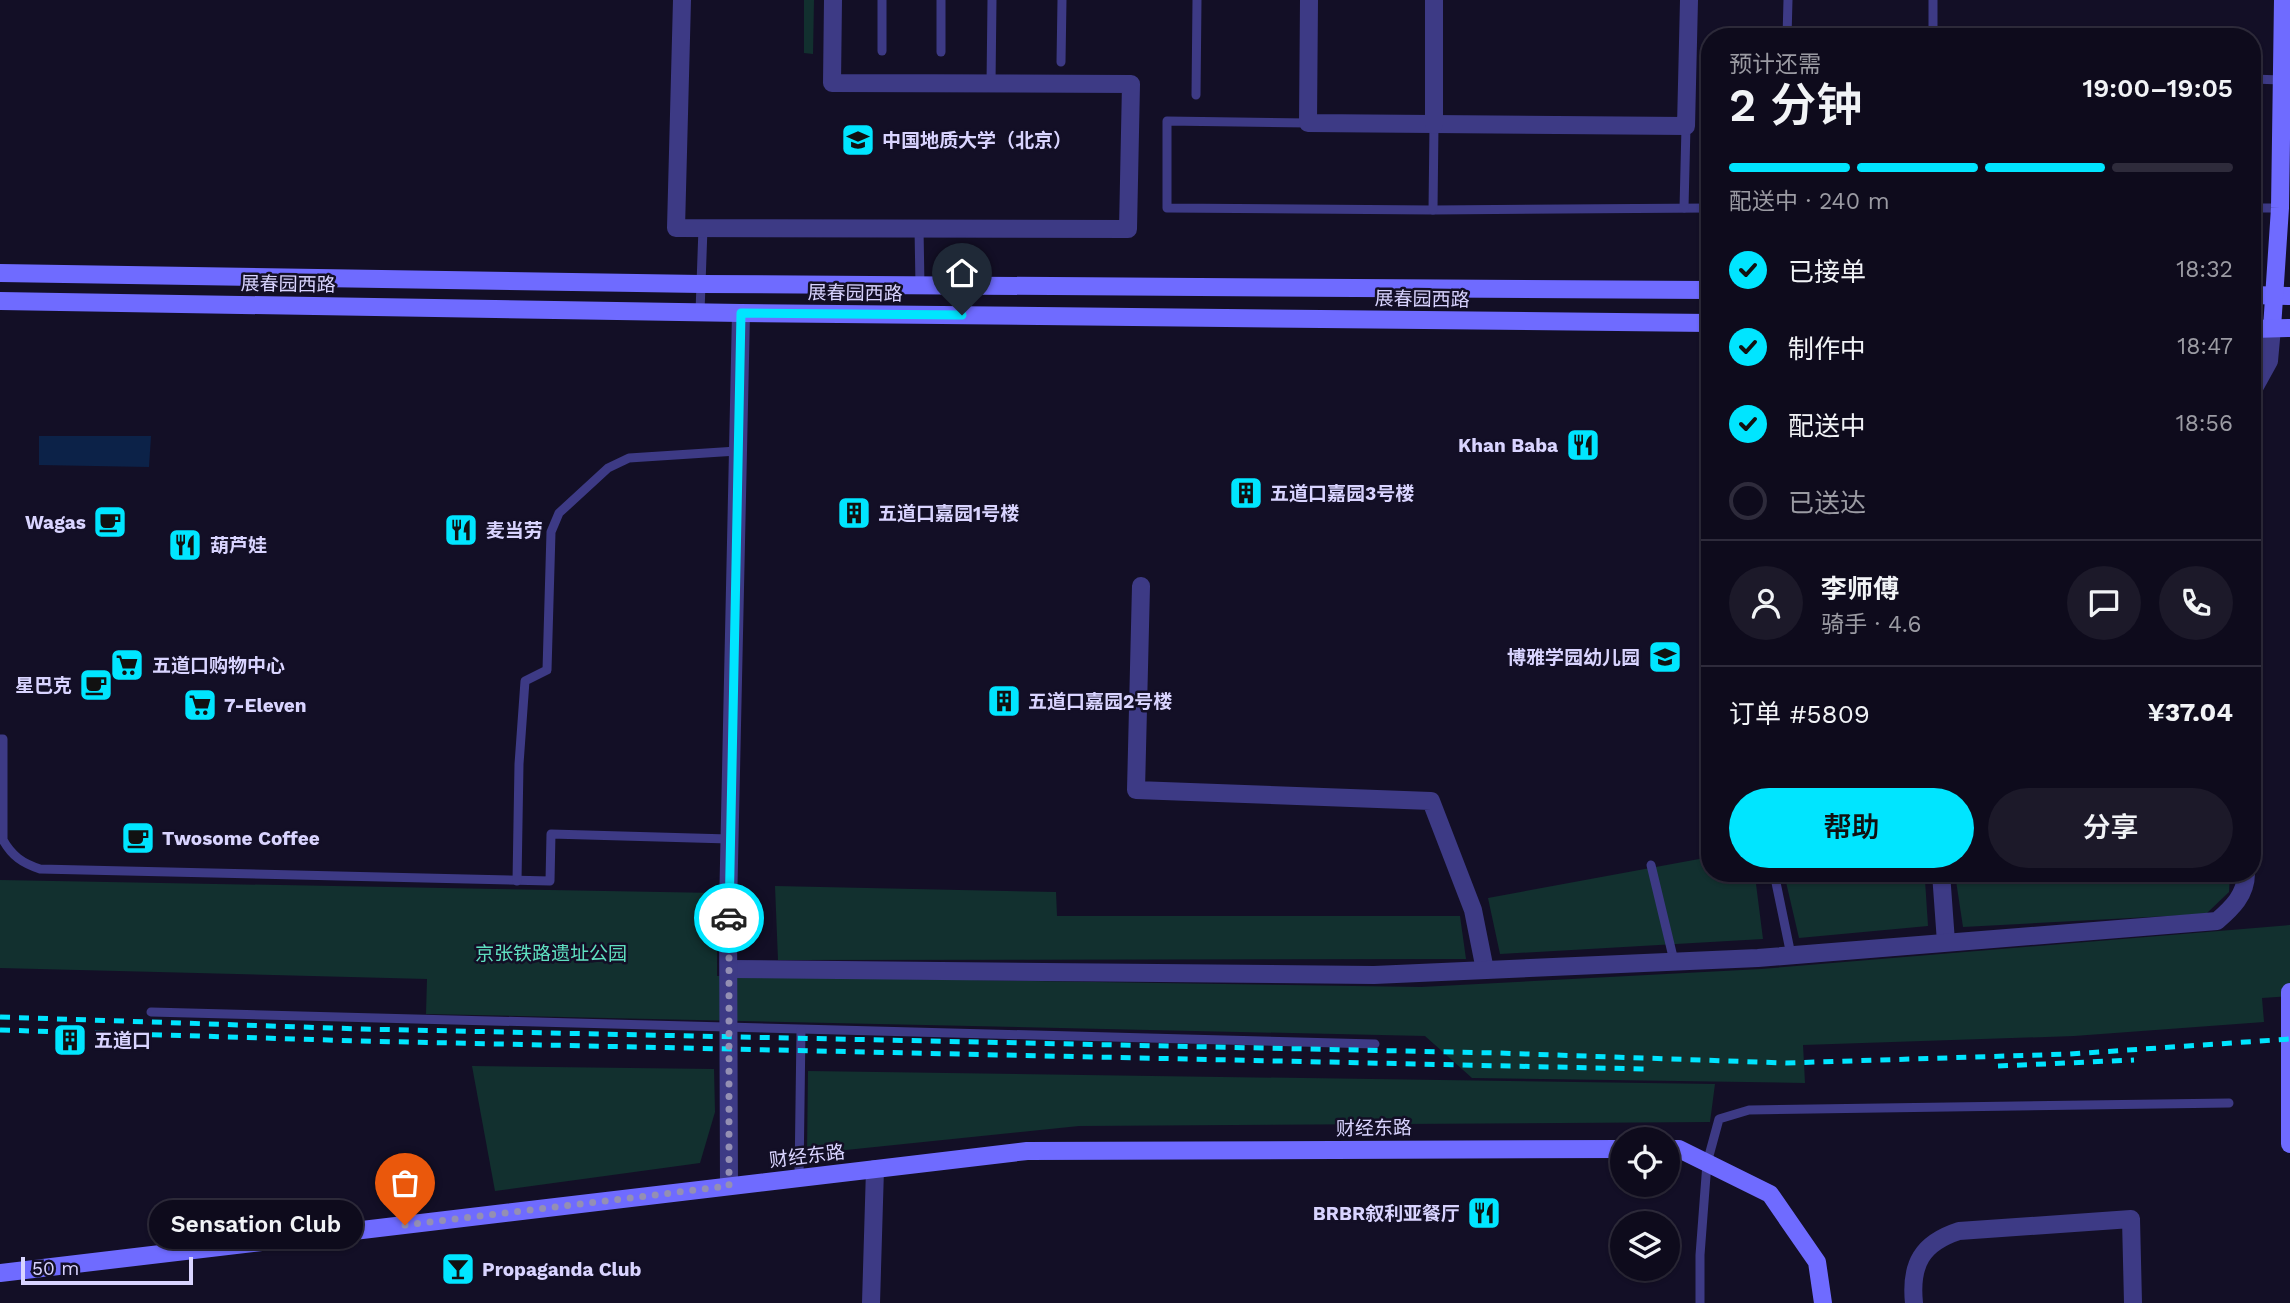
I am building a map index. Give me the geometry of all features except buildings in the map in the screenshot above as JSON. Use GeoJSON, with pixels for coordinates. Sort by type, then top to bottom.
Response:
{"type":"FeatureCollection","features":[{"type":"Feature","properties":{"kind":"main road"},"geometry":{"type":"LineString","coordinates":[[2261,329],[2281,328],[2283,0]]}},
{"type":"Feature","properties":{"kind":"main road","name":"展春园西路"},"geometry":{"type":"LineString","coordinates":[[0,273],[701,284],[1701,290]]}},
{"type":"Feature","properties":{"kind":"main road"},"geometry":{"type":"LineString","coordinates":[[2261,295],[2283,296]]}},
{"type":"Feature","properties":{"kind":"main road","name":"展春园西路"},"geometry":{"type":"LineString","coordinates":[[0,301],[741,313],[1701,323]]}},
{"type":"Feature","properties":{"kind":"main road"},"geometry":{"type":"LineString","coordinates":[[2290,992],[2290,1144]]}},
{"type":"Feature","properties":{"kind":"main road","name":"财经东路"},"geometry":{"type":"LineString","coordinates":[[0,1273],[1027,1151],[1610,1149]]}},
{"type":"Feature","properties":{"kind":"main road"},"geometry":{"type":"LineString","coordinates":[[1680,1150],[1770,1194],[1816,1262],[1823,1303]]}},
{"type":"Feature","properties":{"kind":"street"},"geometry":{"type":"LineString","coordinates":[[682,0],[676,228],[1128,229],[1131,84],[832,83],[833,0]]}},
{"type":"Feature","properties":{"kind":"street"},"geometry":{"type":"LineString","coordinates":[[1309,0],[1308,123],[1686,126],[1689,0]]}},
{"type":"Feature","properties":{"kind":"street"},"geometry":{"type":"LineString","coordinates":[[1434,0],[1434,125]]}},
{"type":"Feature","properties":{"kind":"street"},"geometry":{"type":"LineString","coordinates":[[729,1186],[729,839],[741,313]]}},
{"type":"Feature","properties":{"kind":"street"},"geometry":{"type":"LineString","coordinates":[[2261,376],[2281,328]]}},
{"type":"Feature","properties":{"kind":"street"},"geometry":{"type":"LineString","coordinates":[[1141,586],[1136,790],[1431,801],[1473,910],[1485,970]]}},
{"type":"Feature","properties":{"kind":"street"},"geometry":{"type":"LineString","coordinates":[[1942,882],[1946,942]]}},
{"type":"Feature","properties":{"kind":"street"},"geometry":{"type":"LineString","coordinates":[[729,969],[1374,975],[1791,955],[2217,921],[2237,903],[2245,882]]}},
{"type":"Feature","properties":{"kind":"street"},"geometry":{"type":"LineString","coordinates":[[871,1303],[874,1169]]}},
{"type":"Feature","properties":{"kind":"street"},"geometry":{"type":"LineString","coordinates":[[1914,1303],[1914,1269],[1926,1250],[1940,1237],[1959,1231],[2132,1219],[2133,1303]]}},
{"type":"Feature","properties":{"kind":"lane"},"geometry":{"type":"LineString","coordinates":[[882,51],[883,0]]}},
{"type":"Feature","properties":{"kind":"lane"},"geometry":{"type":"LineString","coordinates":[[941,0],[941,51]]}},
{"type":"Feature","properties":{"kind":"lane"},"geometry":{"type":"LineString","coordinates":[[991,84],[992,0]]}},
{"type":"Feature","properties":{"kind":"lane"},"geometry":{"type":"LineString","coordinates":[[1061,62],[1062,0]]}},
{"type":"Feature","properties":{"kind":"lane"},"geometry":{"type":"LineString","coordinates":[[1196,95],[1197,0]]}},
{"type":"Feature","properties":{"kind":"lane"},"geometry":{"type":"LineString","coordinates":[[1787,28],[1788,0]]}},
{"type":"Feature","properties":{"kind":"lane"},"geometry":{"type":"LineString","coordinates":[[1933,0],[1933,28]]}},
{"type":"Feature","properties":{"kind":"lane"},"geometry":{"type":"LineString","coordinates":[[2261,79],[2282,80]]}},
{"type":"Feature","properties":{"kind":"lane"},"geometry":{"type":"LineString","coordinates":[[1308,123],[1167,121],[1167,208],[1701,208]]}},
{"type":"Feature","properties":{"kind":"lane"},"geometry":{"type":"LineString","coordinates":[[1433,210],[1434,125]]}},
{"type":"Feature","properties":{"kind":"lane"},"geometry":{"type":"LineString","coordinates":[[1684,208],[1686,126]]}},
{"type":"Feature","properties":{"kind":"lane"},"geometry":{"type":"LineString","coordinates":[[2261,208],[2280,208]]}},
{"type":"Feature","properties":{"kind":"lane"},"geometry":{"type":"LineString","coordinates":[[700,312],[703,228]]}},
{"type":"Feature","properties":{"kind":"lane"},"geometry":{"type":"LineString","coordinates":[[919,228],[920,286]]}},
{"type":"Feature","properties":{"kind":"lane"},"geometry":{"type":"LineString","coordinates":[[517,880],[519,764],[525,681],[547,670],[551,532],[559,513],[608,468],[629,458],[737,451]]}},
{"type":"Feature","properties":{"kind":"lane"},"geometry":{"type":"LineString","coordinates":[[0,739],[3,739],[3,840],[22,862],[40,869],[550,881],[551,834],[729,839]]}},
{"type":"Feature","properties":{"kind":"lane"},"geometry":{"type":"LineString","coordinates":[[1651,865],[1674,961]]}},
{"type":"Feature","properties":{"kind":"lane"},"geometry":{"type":"LineString","coordinates":[[1776,882],[1791,955]]}},
{"type":"Feature","properties":{"kind":"lane"},"geometry":{"type":"LineString","coordinates":[[151,1012],[1375,1044]]}},
{"type":"Feature","properties":{"kind":"lane"},"geometry":{"type":"LineString","coordinates":[[799,1178],[801,1030]]}},
{"type":"Feature","properties":{"kind":"lane"},"geometry":{"type":"LineString","coordinates":[[1700,1303],[1700,1255],[1707,1163],[1719,1119],[1749,1110],[2229,1103]]}},
{"type":"Feature","properties":{"kind":"green space"},"geometry":{"type":"Polygon","coordinates":[[[804,0],[814,0],[813,54],[804,53],[804,0]]]}},
{"type":"Feature","properties":{"kind":"green space"},"geometry":{"type":"Polygon","coordinates":[[[1701,859],[1701,882],[1755,882],[1763,939],[1500,954],[1488,898],[1701,859]]]}},
{"type":"Feature","properties":{"kind":"green space","name":"京张铁路遗址公园"},"geometry":{"type":"Polygon","coordinates":[[[0,880],[717,893],[717,976],[1421,987],[1761,969],[2290,925],[2290,996],[2262,998],[2264,1022],[2074,1036],[1803,1045],[1805,1083],[1472,1078],[1425,1036],[426,1014],[427,979],[0,968],[0,880]]]}},
{"type":"Feature","properties":{"kind":"green space"},"geometry":{"type":"Polygon","coordinates":[[[1786,882],[1925,882],[1928,926],[1799,938],[1786,882]]]}},
{"type":"Feature","properties":{"kind":"green space"},"geometry":{"type":"Polygon","coordinates":[[[1956,882],[2230,882],[2229,892],[2206,914],[1963,927],[1956,882]]]}},
{"type":"Feature","properties":{"kind":"green space"},"geometry":{"type":"Polygon","coordinates":[[[775,886],[1056,892],[1057,916],[1460,916],[1466,959],[778,960],[775,886]]]}},
{"type":"Feature","properties":{"kind":"green space"},"geometry":{"type":"Polygon","coordinates":[[[472,1066],[714,1069],[715,1112],[700,1163],[495,1191],[472,1066]]]}},
{"type":"Feature","properties":{"kind":"green space"},"geometry":{"type":"Polygon","coordinates":[[[808,1071],[1715,1084],[1710,1122],[1079,1126],[807,1154],[808,1071]]]}},
{"type":"Feature","properties":{"kind":"water"},"geometry":{"type":"Polygon","coordinates":[[[39,436],[151,436],[149,467],[39,465],[39,436]]]}},
{"type":"Feature","properties":{"kind":"railway"},"geometry":{"type":"LineString","coordinates":[[0,1017],[362,1029],[1498,1053],[1786,1063],[2070,1054],[2290,1039]]}},
{"type":"Feature","properties":{"kind":"railway"},"geometry":{"type":"LineString","coordinates":[[0,1030],[361,1041],[1645,1069]]}},
{"type":"Feature","properties":{"kind":"railway"},"geometry":{"type":"LineString","coordinates":[[1998,1066],[2134,1060]]}},
{"type":"Feature","properties":{"kind":"way so far"},"geometry":{"type":"LineString","coordinates":[[405,1225],[729,1186],[729,918]]}},
{"type":"Feature","properties":{"kind":"place","name":"中国地质大学（北京）"},"geometry":{"type":"Point","coordinates":[858,140]}},
{"type":"Feature","properties":{"kind":"place","name":"Khan Baba"},"geometry":{"type":"Point","coordinates":[1583,445]}},
{"type":"Feature","properties":{"kind":"place","name":"五道口嘉园3号楼"},"geometry":{"type":"Point","coordinates":[1246,493]}},
{"type":"Feature","properties":{"kind":"place","name":"五道口嘉园1号楼"},"geometry":{"type":"Point","coordinates":[854,513]}},
{"type":"Feature","properties":{"kind":"place","name":"Wagas"},"geometry":{"type":"Point","coordinates":[110,522]}},
{"type":"Feature","properties":{"kind":"place","name":"麦当劳"},"geometry":{"type":"Point","coordinates":[461,530]}},
{"type":"Feature","properties":{"kind":"place","name":"葫芦娃"},"geometry":{"type":"Point","coordinates":[185,545]}},
{"type":"Feature","properties":{"kind":"place","name":"博雅学园幼儿园"},"geometry":{"type":"Point","coordinates":[1665,657]}},
{"type":"Feature","properties":{"kind":"place","name":"五道口购物中心"},"geometry":{"type":"Point","coordinates":[127,665]}},
{"type":"Feature","properties":{"kind":"place","name":"星巴克"},"geometry":{"type":"Point","coordinates":[96,685]}},
{"type":"Feature","properties":{"kind":"place","name":"五道口嘉园2号楼"},"geometry":{"type":"Point","coordinates":[1004,701]}},
{"type":"Feature","properties":{"kind":"place","name":"7-Eleven"},"geometry":{"type":"Point","coordinates":[200,705]}},
{"type":"Feature","properties":{"kind":"place","name":"Twosome Coffee"},"geometry":{"type":"Point","coordinates":[138,838]}},
{"type":"Feature","properties":{"kind":"place","name":"五道口"},"geometry":{"type":"Point","coordinates":[70,1040]}},
{"type":"Feature","properties":{"kind":"place","name":"BRBR叙利亚餐厅"},"geometry":{"type":"Point","coordinates":[1484,1213]}},
{"type":"Feature","properties":{"kind":"place","name":"Sensation Club"},"geometry":{"type":"Point","coordinates":[405,1225]}},
{"type":"Feature","properties":{"kind":"place","name":"Propaganda Club"},"geometry":{"type":"Point","coordinates":[458,1269]}},
{"type":"Feature","properties":{"kind":"route"},"geometry":{"type":"LineString","coordinates":[[729,918],[741,313],[962,315]]}}]}
